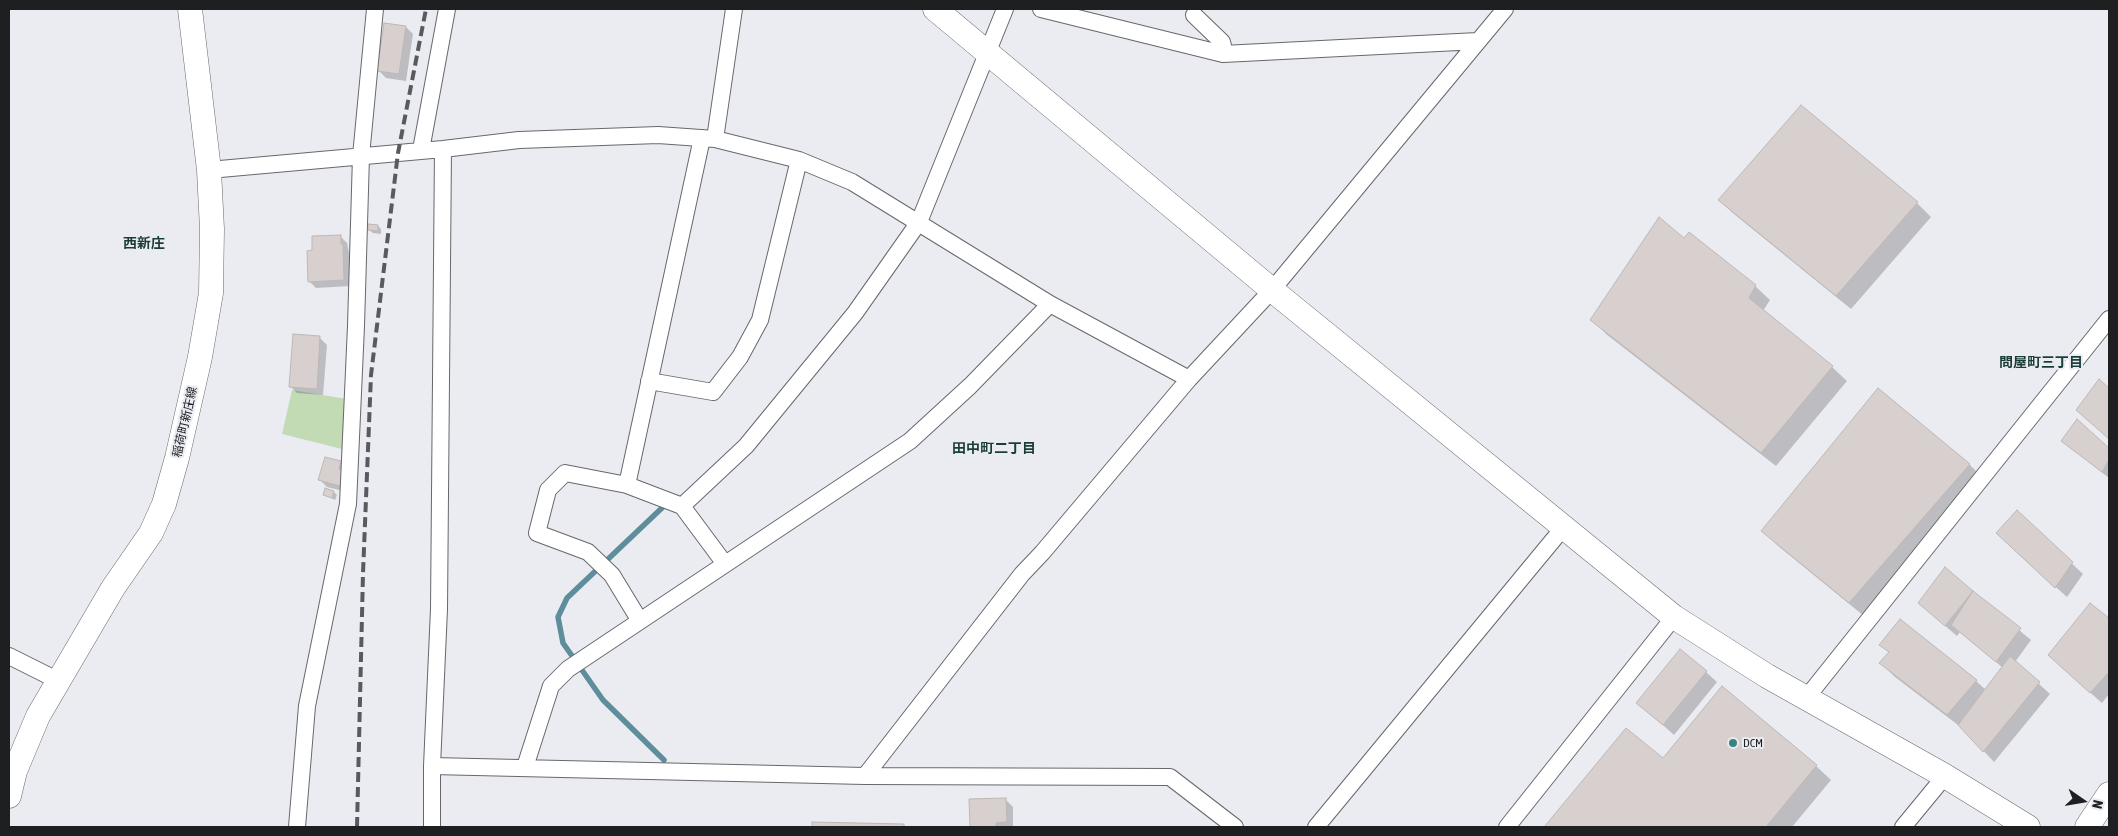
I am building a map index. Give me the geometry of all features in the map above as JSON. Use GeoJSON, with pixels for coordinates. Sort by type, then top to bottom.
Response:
{"type":"FeatureCollection","features":[{"type":"Feature","properties":{"kind":"street","name":"稲荷町新庄線"},"geometry":{"type":"LineString","coordinates":[[9,796],[15,771],[38,716],[114,588],[151,533],[164,504],[177,458],[200,357],[211,293],[212,229],[209,170],[190,9]]}},
{"type":"Feature","properties":{"kind":"street"},"geometry":{"type":"LineString","coordinates":[[297,827],[307,706],[348,504],[357,316],[361,156],[375,9]]}},
{"type":"Feature","properties":{"kind":"street"},"geometry":{"type":"LineString","coordinates":[[421,150],[446,9]]}},
{"type":"Feature","properties":{"kind":"street"},"geometry":{"type":"LineString","coordinates":[[627,485],[708,139],[734,9]]}},
{"type":"Feature","properties":{"kind":"street"},"geometry":{"type":"LineString","coordinates":[[935,9],[1272,290],[1674,618],[1767,676],[1945,776],[2028,827]]}},
{"type":"Feature","properties":{"kind":"street"},"geometry":{"type":"LineString","coordinates":[[682,506],[746,446],[855,313],[919,222],[1005,9]]}},
{"type":"Feature","properties":{"kind":"street"},"geometry":{"type":"LineString","coordinates":[[1041,9],[1226,54],[1478,41]]}},
{"type":"Feature","properties":{"kind":"street"},"geometry":{"type":"LineString","coordinates":[[865,776],[1022,574],[1042,553],[1189,378],[1272,290],[1505,9]]}},
{"type":"Feature","properties":{"kind":"street"},"geometry":{"type":"LineString","coordinates":[[1193,11],[1222,42],[1226,54]]}},
{"type":"Feature","properties":{"kind":"street"},"geometry":{"type":"LineString","coordinates":[[209,170],[443,149],[519,140],[658,135],[708,139],[799,160],[852,182],[1050,304],[1189,378]]}},
{"type":"Feature","properties":{"kind":"street"},"geometry":{"type":"LineString","coordinates":[[432,827],[432,766],[439,609],[443,149]]}},
{"type":"Feature","properties":{"kind":"street"},"geometry":{"type":"LineString","coordinates":[[650,381],[713,392],[740,357],[760,320],[799,160]]}},
{"type":"Feature","properties":{"kind":"street"},"geometry":{"type":"LineString","coordinates":[[525,767],[551,686],[568,669],[910,441],[970,386],[1050,304]]}},
{"type":"Feature","properties":{"kind":"street"},"geometry":{"type":"LineString","coordinates":[[1807,698],[2109,319]]}},
{"type":"Feature","properties":{"kind":"street"},"geometry":{"type":"LineString","coordinates":[[640,621],[612,575],[588,552],[537,533],[548,490],[566,473],[627,485],[682,506],[725,564]]}},
{"type":"Feature","properties":{"kind":"street"},"geometry":{"type":"LineString","coordinates":[[1316,827],[1563,528]]}},
{"type":"Feature","properties":{"kind":"street"},"geometry":{"type":"LineString","coordinates":[[1507,827],[1674,618]]}},
{"type":"Feature","properties":{"kind":"street"},"geometry":{"type":"LineString","coordinates":[[9,656],[58,681]]}},
{"type":"Feature","properties":{"kind":"street"},"geometry":{"type":"LineString","coordinates":[[432,766],[865,776],[1170,777],[1236,827]]}},
{"type":"Feature","properties":{"kind":"street"},"geometry":{"type":"LineString","coordinates":[[1903,827],[1945,776]]}},
{"type":"Feature","properties":{"kind":"street"},"geometry":{"type":"LineString","coordinates":[[2087,827],[2109,794]]}},
{"type":"Feature","properties":{"kind":"green space"},"geometry":{"type":"Polygon","coordinates":[[[292,390],[347,399],[342,449],[282,434],[292,390]]]}},
{"type":"Feature","properties":{"kind":"building"},"geometry":{"type":"Polygon","coordinates":[[[384,23],[406,26],[399,74],[377,71],[384,23]]]}},
{"type":"Feature","properties":{"kind":"building"},"geometry":{"type":"Polygon","coordinates":[[[1801,105],[1918,202],[1836,296],[1718,200],[1801,105]]]}},
{"type":"Feature","properties":{"kind":"building"},"geometry":{"type":"Polygon","coordinates":[[[1659,217],[1684,238],[1689,232],[1756,285],[1749,298],[1833,366],[1761,453],[1590,320],[1659,217]]]}},
{"type":"Feature","properties":{"kind":"building"},"geometry":{"type":"Polygon","coordinates":[[[368,224],[378,225],[378,231],[368,230],[368,224]]]}},
{"type":"Feature","properties":{"kind":"building"},"geometry":{"type":"Polygon","coordinates":[[[341,235],[344,280],[308,282],[307,251],[312,250],[312,236],[341,235]]]}},
{"type":"Feature","properties":{"kind":"building"},"geometry":{"type":"Polygon","coordinates":[[[293,334],[320,336],[317,389],[289,387],[293,334]]]}},
{"type":"Feature","properties":{"kind":"building"},"geometry":{"type":"Polygon","coordinates":[[[2099,379],[2109,388],[2109,439],[2076,410],[2099,379]]]}},
{"type":"Feature","properties":{"kind":"building"},"geometry":{"type":"Polygon","coordinates":[[[1878,388],[1970,464],[1849,603],[1761,531],[1878,388]]]}},
{"type":"Feature","properties":{"kind":"building"},"geometry":{"type":"Polygon","coordinates":[[[2077,419],[2109,448],[2109,460],[2102,472],[2061,441],[2077,419]]]}},
{"type":"Feature","properties":{"kind":"building"},"geometry":{"type":"Polygon","coordinates":[[[325,457],[341,461],[339,469],[345,471],[340,486],[318,480],[325,457]]]}},
{"type":"Feature","properties":{"kind":"building"},"geometry":{"type":"Polygon","coordinates":[[[325,488],[334,491],[332,498],[323,495],[325,488]]]}},
{"type":"Feature","properties":{"kind":"building"},"geometry":{"type":"Polygon","coordinates":[[[2017,510],[2073,562],[2055,588],[1996,533],[2017,510]]]}},
{"type":"Feature","properties":{"kind":"building"},"geometry":{"type":"Polygon","coordinates":[[[1945,567],[1973,591],[1945,626],[1918,603],[1945,567]]]}},
{"type":"Feature","properties":{"kind":"building"},"geometry":{"type":"Polygon","coordinates":[[[1973,591],[2021,628],[1996,662],[1951,625],[1973,591]]]}},
{"type":"Feature","properties":{"kind":"building"},"geometry":{"type":"Polygon","coordinates":[[[2090,603],[2109,618],[2109,672],[2090,693],[2048,655],[2090,603]]]}},
{"type":"Feature","properties":{"kind":"building"},"geometry":{"type":"Polygon","coordinates":[[[1900,619],[1977,680],[1947,715],[1879,663],[1889,652],[1879,645],[1900,619]]]}},
{"type":"Feature","properties":{"kind":"building"},"geometry":{"type":"Polygon","coordinates":[[[1680,649],[1707,671],[1663,725],[1636,703],[1680,649]]]}},
{"type":"Feature","properties":{"kind":"building"},"geometry":{"type":"Polygon","coordinates":[[[2010,656],[2040,682],[1983,752],[1958,725],[2010,656]]]}},
{"type":"Feature","properties":{"kind":"building","name":"DCM"},"geometry":{"type":"Polygon","coordinates":[[[1722,686],[1817,765],[1766,827],[1544,827],[1626,728],[1663,758],[1722,686]]]}},
{"type":"Feature","properties":{"kind":"building"},"geometry":{"type":"Polygon","coordinates":[[[1006,798],[1007,822],[996,823],[996,827],[970,827],[969,799],[1006,798]]]}},
{"type":"Feature","properties":{"kind":"building"},"geometry":{"type":"Polygon","coordinates":[[[812,822],[904,824],[904,827],[812,827],[812,822]]]}},
{"type":"Feature","properties":{"kind":"waterway"},"geometry":{"type":"LineString","coordinates":[[664,506],[567,598],[558,617],[563,643],[603,700],[664,760]]}},
{"type":"Feature","properties":{"kind":"railway"},"geometry":{"type":"LineString","coordinates":[[357,827],[363,573],[371,375],[398,153],[426,9]]}},
{"type":"Feature","properties":{"kind":"place","name":"DCM"},"geometry":{"type":"Point","coordinates":[1733,743]}},
{"type":"Feature","properties":{"kind":"district","name":"西新庄"},"geometry":{"type":"Point","coordinates":[144,244]}},
{"type":"Feature","properties":{"kind":"district","name":"問屋町三丁目"},"geometry":{"type":"Point","coordinates":[2041,363]}},
{"type":"Feature","properties":{"kind":"district","name":"田中町二丁目"},"geometry":{"type":"Point","coordinates":[994,449]}}]}
